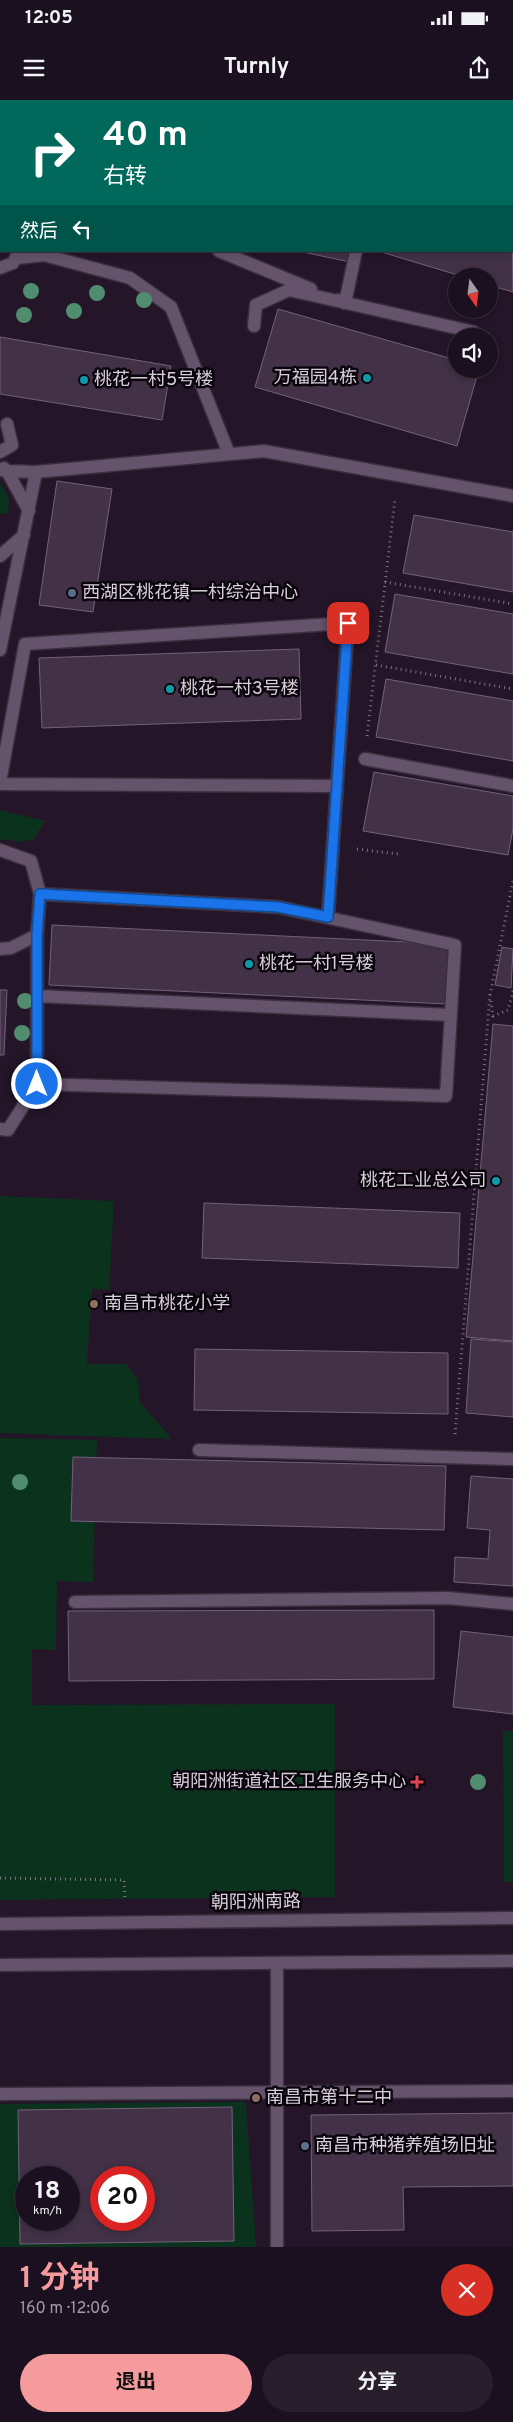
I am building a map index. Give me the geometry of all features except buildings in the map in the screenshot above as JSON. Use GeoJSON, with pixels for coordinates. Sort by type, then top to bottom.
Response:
{"type":"FeatureCollection","features":[{"type":"Feature","properties":{"kind":"main road"},"geometry":{"type":"LineString","coordinates":[[221,252],[345,303]]}},
{"type":"Feature","properties":{"kind":"main road"},"geometry":{"type":"LineString","coordinates":[[345,303],[356,252]]}},
{"type":"Feature","properties":{"kind":"main road"},"geometry":{"type":"LineString","coordinates":[[0,268],[7,267],[18,255],[44,255],[130,278],[170,307],[229,454]]}},
{"type":"Feature","properties":{"kind":"main road"},"geometry":{"type":"LineString","coordinates":[[254,326],[256,305],[289,290],[456,328]]}},
{"type":"Feature","properties":{"kind":"main road"},"geometry":{"type":"LineString","coordinates":[[0,452],[12,445],[7,424]]}},
{"type":"Feature","properties":{"kind":"main road"},"geometry":{"type":"LineString","coordinates":[[2,468],[36,472],[264,451],[513,496]]}},
{"type":"Feature","properties":{"kind":"main road"},"geometry":{"type":"LineString","coordinates":[[2,468],[28,511]]}},
{"type":"Feature","properties":{"kind":"main road"},"geometry":{"type":"LineString","coordinates":[[0,650],[6,589],[24,535],[36,472]]}},
{"type":"Feature","properties":{"kind":"main road"},"geometry":{"type":"LineString","coordinates":[[0,556],[24,535]]}},
{"type":"Feature","properties":{"kind":"main road"},"geometry":{"type":"LineString","coordinates":[[328,917],[337,786],[348,623],[25,644],[0,783],[337,786]]}},
{"type":"Feature","properties":{"kind":"main road"},"geometry":{"type":"LineString","coordinates":[[365,759],[513,786]]}},
{"type":"Feature","properties":{"kind":"main road"},"geometry":{"type":"LineString","coordinates":[[0,850],[31,861],[40,894],[37,935],[37,1084],[8,1130],[0,1129]]}},
{"type":"Feature","properties":{"kind":"main road"},"geometry":{"type":"LineString","coordinates":[[37,1084],[446,1096],[456,944],[278,907],[40,894]]}},
{"type":"Feature","properties":{"kind":"main road"},"geometry":{"type":"LineString","coordinates":[[0,949],[11,948],[37,935]]}},
{"type":"Feature","properties":{"kind":"main road"},"geometry":{"type":"LineString","coordinates":[[37,996],[451,1015]]}},
{"type":"Feature","properties":{"kind":"main road"},"geometry":{"type":"LineString","coordinates":[[199,1450],[513,1459]]}},
{"type":"Feature","properties":{"kind":"main road"},"geometry":{"type":"LineString","coordinates":[[76,1602],[448,1598],[513,1604]]}},
{"type":"Feature","properties":{"kind":"main road","name":"朝阳洲南路"},"geometry":{"type":"LineString","coordinates":[[0,1924],[513,1918]]}},
{"type":"Feature","properties":{"kind":"main road"},"geometry":{"type":"LineString","coordinates":[[0,1965],[513,1961]]}},
{"type":"Feature","properties":{"kind":"main road"},"geometry":{"type":"LineString","coordinates":[[277,1963],[277,2247]]}},
{"type":"Feature","properties":{"kind":"main road"},"geometry":{"type":"LineString","coordinates":[[0,2094],[513,2091]]}},
{"type":"Feature","properties":{"kind":"path"},"geometry":{"type":"LineString","coordinates":[[365,759],[398,475]]}},
{"type":"Feature","properties":{"kind":"path"},"geometry":{"type":"LineString","coordinates":[[385,582],[513,604]]}},
{"type":"Feature","properties":{"kind":"path"},"geometry":{"type":"LineString","coordinates":[[376,664],[513,689]]}},
{"type":"Feature","properties":{"kind":"path"},"geometry":{"type":"LineString","coordinates":[[356,840],[354,849],[398,854]]}},
{"type":"Feature","properties":{"kind":"path"},"geometry":{"type":"LineString","coordinates":[[453,1457],[490,994],[513,880]]}},
{"type":"Feature","properties":{"kind":"path"},"geometry":{"type":"LineString","coordinates":[[490,994],[493,1016],[508,1010],[513,991]]}},
{"type":"Feature","properties":{"kind":"path"},"geometry":{"type":"LineString","coordinates":[[0,1878],[124,1880]]}},
{"type":"Feature","properties":{"kind":"green space"},"geometry":{"type":"Polygon","coordinates":[[[0,482],[9,499],[8,513],[0,514],[0,482]]]}},
{"type":"Feature","properties":{"kind":"green space"},"geometry":{"type":"Polygon","coordinates":[[[0,810],[45,821],[34,839],[21,842],[0,839],[0,810]]]}},
{"type":"Feature","properties":{"kind":"green space"},"geometry":{"type":"Polygon","coordinates":[[[0,1196],[114,1201],[109,1290],[92,1289],[87,1364],[126,1364],[138,1379],[140,1402],[172,1439],[0,1433],[0,1196]]]}},
{"type":"Feature","properties":{"kind":"green space"},"geometry":{"type":"Polygon","coordinates":[[[0,1438],[97,1440],[93,1582],[57,1581],[56,1650],[32,1649],[32,1705],[335,1704],[335,1897],[0,1900],[0,1438]]]}},
{"type":"Feature","properties":{"kind":"green space"},"geometry":{"type":"Polygon","coordinates":[[[503,1731],[513,1731],[513,1882],[504,1882],[503,1731]]]}},
{"type":"Feature","properties":{"kind":"green space"},"geometry":{"type":"Polygon","coordinates":[[[246,2102],[256,2247],[0,2247],[0,2104],[246,2102]]]}},
{"type":"Feature","properties":{"kind":"place","name":"万福园4栋"},"geometry":{"type":"Point","coordinates":[367,378]}},
{"type":"Feature","properties":{"kind":"place","name":"桃花一村5号楼"},"geometry":{"type":"Point","coordinates":[84,380]}},
{"type":"Feature","properties":{"kind":"place","name":"西湖区桃花镇一村综治中心"},"geometry":{"type":"Point","coordinates":[72,593]}},
{"type":"Feature","properties":{"kind":"place","name":"桃花一村3号楼"},"geometry":{"type":"Point","coordinates":[170,689]}},
{"type":"Feature","properties":{"kind":"place","name":"桃花一村1号楼"},"geometry":{"type":"Point","coordinates":[249,964]}},
{"type":"Feature","properties":{"kind":"place","name":"桃花工业总公司"},"geometry":{"type":"Point","coordinates":[496,1181]}},
{"type":"Feature","properties":{"kind":"place","name":"南昌市桃花小学"},"geometry":{"type":"Point","coordinates":[94,1304]}},
{"type":"Feature","properties":{"kind":"place","name":"朝阳洲街道社区卫生服务中心"},"geometry":{"type":"Point","coordinates":[417,1782]}},
{"type":"Feature","properties":{"kind":"place","name":"南昌市第十二中"},"geometry":{"type":"Point","coordinates":[256,2098]}},
{"type":"Feature","properties":{"kind":"place","name":"南昌市种猪养殖场旧址"},"geometry":{"type":"Point","coordinates":[305,2146]}},
{"type":"Feature","properties":{"kind":"route"},"geometry":{"type":"LineString","coordinates":[[37,1084],[37,935],[40,894],[278,907],[328,917],[348,623]]}}]}
